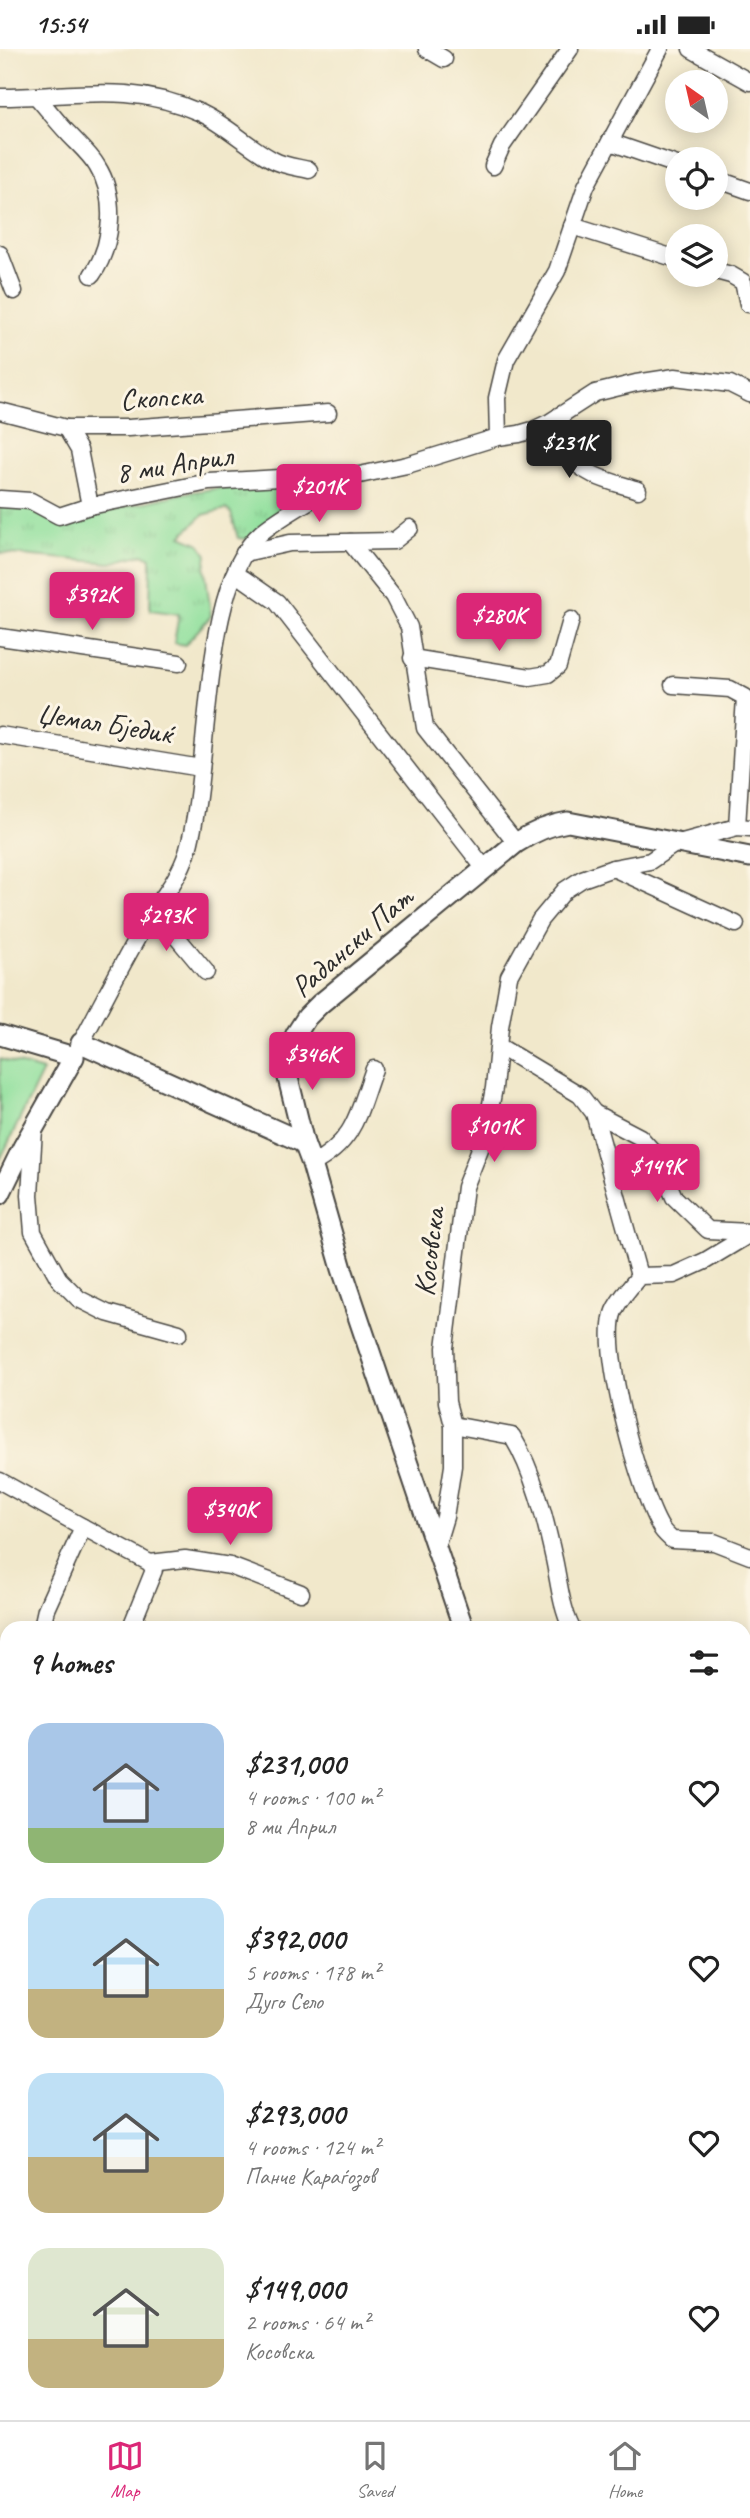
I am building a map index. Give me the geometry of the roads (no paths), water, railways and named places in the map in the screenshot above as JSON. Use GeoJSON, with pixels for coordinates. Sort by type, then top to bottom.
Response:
{"type":"FeatureCollection","features":[{"type":"Feature","properties":{"kind":"street"},"geometry":{"type":"LineString","coordinates":[[427,49],[444,59]]}},
{"type":"Feature","properties":{"kind":"street"},"geometry":{"type":"LineString","coordinates":[[493,166],[502,146],[570,49]]}},
{"type":"Feature","properties":{"kind":"street"},"geometry":{"type":"LineString","coordinates":[[498,437],[497,398],[506,360],[557,271],[586,186],[660,49]]}},
{"type":"Feature","properties":{"kind":"street"},"geometry":{"type":"LineString","coordinates":[[691,49],[750,82]]}},
{"type":"Feature","properties":{"kind":"street"},"geometry":{"type":"LineString","coordinates":[[0,97],[109,91],[156,97],[202,113],[271,159],[309,170]]}},
{"type":"Feature","properties":{"kind":"street"},"geometry":{"type":"LineString","coordinates":[[36,96],[91,157],[107,187],[110,218],[106,245],[102,260],[92,275]]}},
{"type":"Feature","properties":{"kind":"street"},"geometry":{"type":"LineString","coordinates":[[610,142],[665,161]]}},
{"type":"Feature","properties":{"kind":"street"},"geometry":{"type":"LineString","coordinates":[[728,183],[750,191]]}},
{"type":"Feature","properties":{"kind":"street"},"geometry":{"type":"LineString","coordinates":[[572,226],[665,255]]}},
{"type":"Feature","properties":{"kind":"street"},"geometry":{"type":"LineString","coordinates":[[0,254],[14,291]]}},
{"type":"Feature","properties":{"kind":"street"},"geometry":{"type":"LineString","coordinates":[[728,274],[743,282],[748,304]]}},
{"type":"Feature","properties":{"kind":"street","name":"8 ми Април"},"geometry":{"type":"LineString","coordinates":[[66,428],[79,450],[90,506],[209,482],[350,477],[407,465],[498,437],[519,434],[560,415],[603,390],[675,377],[730,384],[750,394]]}},
{"type":"Feature","properties":{"kind":"street","name":"Скопска"},"geometry":{"type":"LineString","coordinates":[[0,411],[66,428],[128,428],[328,413]]}},
{"type":"Feature","properties":{"kind":"street"},"geometry":{"type":"LineString","coordinates":[[560,415],[566,453],[595,476],[638,490]]}},
{"type":"Feature","properties":{"kind":"street"},"geometry":{"type":"LineString","coordinates":[[0,1194],[137,939],[173,884],[187,853],[201,768],[217,637],[224,606],[244,553],[262,532],[350,477]]}},
{"type":"Feature","properties":{"kind":"street"},"geometry":{"type":"LineString","coordinates":[[0,499],[31,501],[59,516],[90,506]]}},
{"type":"Feature","properties":{"kind":"street"},"geometry":{"type":"LineString","coordinates":[[244,553],[290,543],[394,541],[410,528]]}},
{"type":"Feature","properties":{"kind":"street"},"geometry":{"type":"LineString","coordinates":[[350,542],[393,596],[409,627],[425,728],[516,843]]}},
{"type":"Feature","properties":{"kind":"street"},"geometry":{"type":"LineString","coordinates":[[234,575],[277,602],[485,869]]}},
{"type":"Feature","properties":{"kind":"street"},"geometry":{"type":"LineString","coordinates":[[412,658],[530,677],[548,674],[558,666],[571,621]]}},
{"type":"Feature","properties":{"kind":"street"},"geometry":{"type":"LineString","coordinates":[[0,638],[179,663]]}},
{"type":"Feature","properties":{"kind":"street"},"geometry":{"type":"LineString","coordinates":[[673,685],[730,689],[745,697],[743,827]]}},
{"type":"Feature","properties":{"kind":"street","name":"Џемал Бједиќ"},"geometry":{"type":"LineString","coordinates":[[0,735],[201,768]]}},
{"type":"Feature","properties":{"kind":"street","name":"Радански Пат"},"geometry":{"type":"LineString","coordinates":[[461,1621],[342,1269],[304,1143],[288,1078],[288,1053],[301,1026],[320,1004],[532,832],[568,822],[675,845],[750,857]]}},
{"type":"Feature","properties":{"kind":"street","name":"Косовска"},"geometry":{"type":"LineString","coordinates":[[435,1550],[453,1467],[453,1426],[447,1402],[445,1348],[465,1187],[485,1136],[509,976],[540,920],[565,890],[582,879],[650,860],[675,845],[743,827]]}},
{"type":"Feature","properties":{"kind":"street"},"geometry":{"type":"LineString","coordinates":[[613,869],[736,924]]}},
{"type":"Feature","properties":{"kind":"street"},"geometry":{"type":"LineString","coordinates":[[155,911],[206,972]]}},
{"type":"Feature","properties":{"kind":"street"},"geometry":{"type":"LineString","coordinates":[[0,1035],[78,1050],[304,1143]]}},
{"type":"Feature","properties":{"kind":"street"},"geometry":{"type":"LineString","coordinates":[[499,1047],[580,1095],[594,1113],[639,1276]]}},
{"type":"Feature","properties":{"kind":"street"},"geometry":{"type":"LineString","coordinates":[[312,1164],[331,1154],[350,1134],[374,1069]]}},
{"type":"Feature","properties":{"kind":"street"},"geometry":{"type":"LineString","coordinates":[[594,1113],[640,1137],[656,1155],[674,1197],[708,1230],[745,1232]]}},
{"type":"Feature","properties":{"kind":"street"},"geometry":{"type":"LineString","coordinates":[[35,1126],[30,1195],[33,1232],[60,1279],[79,1299],[107,1313],[179,1333]]}},
{"type":"Feature","properties":{"kind":"street"},"geometry":{"type":"LineString","coordinates":[[639,1276],[674,1275],[705,1261],[745,1232],[750,1220]]}},
{"type":"Feature","properties":{"kind":"street"},"geometry":{"type":"LineString","coordinates":[[639,1276],[614,1311],[611,1346],[614,1377],[644,1492],[662,1530],[672,1540],[714,1542],[750,1556]]}},
{"type":"Feature","properties":{"kind":"street"},"geometry":{"type":"LineString","coordinates":[[453,1426],[512,1436],[537,1495],[568,1621]]}},
{"type":"Feature","properties":{"kind":"street"},"geometry":{"type":"LineString","coordinates":[[0,1481],[150,1563],[154,1570],[134,1621]]}},
{"type":"Feature","properties":{"kind":"street"},"geometry":{"type":"LineString","coordinates":[[43,1621],[46,1609],[83,1527]]}},
{"type":"Feature","properties":{"kind":"street"},"geometry":{"type":"LineString","coordinates":[[150,1563],[185,1559],[230,1566],[301,1593]]}}]}
